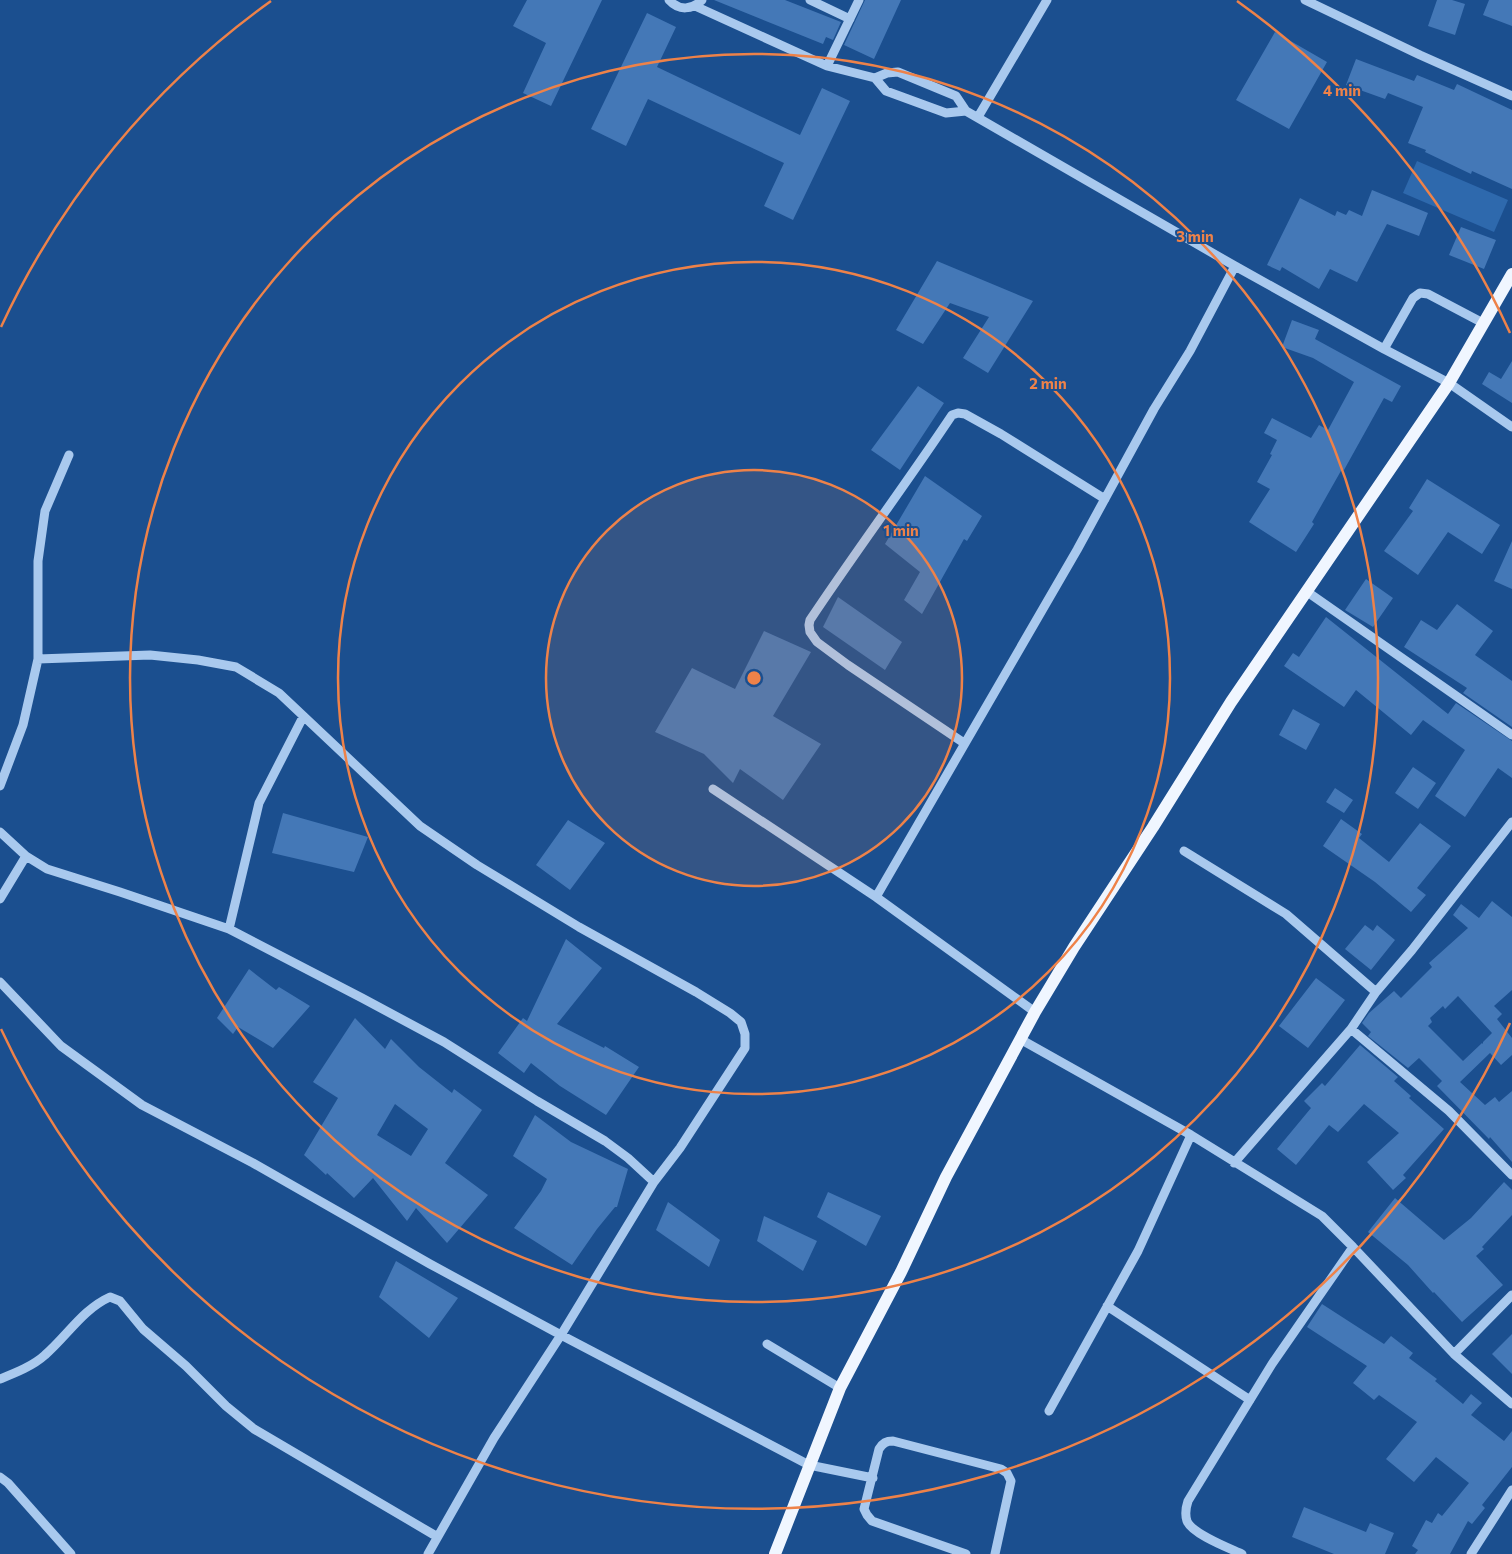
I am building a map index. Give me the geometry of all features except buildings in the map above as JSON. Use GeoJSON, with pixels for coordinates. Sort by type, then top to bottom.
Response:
{"type":"FeatureCollection","features":[{"type":"Feature","properties":{"kind":"main road"},"geometry":{"type":"LineString","coordinates":[[776,1554],[809,1464],[840,1388],[901,1272],[946,1177],[1035,1012],[1074,947],[1153,827],[1221,717],[1448,383],[1512,274]]}},
{"type":"Feature","properties":{"kind":"street"},"geometry":{"type":"LineString","coordinates":[[669,0],[674,5],[684,8],[699,3],[827,66],[876,78],[887,73],[898,72],[956,96],[966,110],[1235,266],[1448,383],[1512,427]]}},
{"type":"Feature","properties":{"kind":"street"},"geometry":{"type":"LineString","coordinates":[[810,0],[850,19]]}},
{"type":"Feature","properties":{"kind":"street"},"geometry":{"type":"LineString","coordinates":[[827,66],[858,0]]}},
{"type":"Feature","properties":{"kind":"street"},"geometry":{"type":"LineString","coordinates":[[978,117],[1046,0]]}},
{"type":"Feature","properties":{"kind":"street"},"geometry":{"type":"LineString","coordinates":[[1306,0],[1420,55],[1512,96]]}},
{"type":"Feature","properties":{"kind":"street"},"geometry":{"type":"LineString","coordinates":[[876,78],[886,91],[929,107],[946,113],[966,110]]}},
{"type":"Feature","properties":{"kind":"street"},"geometry":{"type":"LineString","coordinates":[[876,897],[1105,499],[1154,409],[1190,351],[1235,266]]}},
{"type":"Feature","properties":{"kind":"street"},"geometry":{"type":"LineString","coordinates":[[1384,349],[1413,298],[1420,293],[1428,294],[1483,323]]}},
{"type":"Feature","properties":{"kind":"street"},"geometry":{"type":"LineString","coordinates":[[964,743],[817,642],[810,632],[810,620],[844,569],[909,480],[952,415],[958,413],[965,414],[1001,434],[1105,499]]}},
{"type":"Feature","properties":{"kind":"street"},"geometry":{"type":"LineString","coordinates":[[0,786],[23,725],[38,659],[39,552],[45,510],[68,455]]}},
{"type":"Feature","properties":{"kind":"street"},"geometry":{"type":"LineString","coordinates":[[1306,591],[1512,735]]}},
{"type":"Feature","properties":{"kind":"street"},"geometry":{"type":"LineString","coordinates":[[38,659],[150,655],[198,660],[236,667],[279,693],[420,826],[477,865],[579,927],[696,992],[741,1022],[745,1034],[745,1048],[680,1148],[654,1182],[561,1335],[494,1438],[436,1536],[428,1554]]}},
{"type":"Feature","properties":{"kind":"street"},"geometry":{"type":"LineString","coordinates":[[229,930],[259,803],[303,717]]}},
{"type":"Feature","properties":{"kind":"street"},"geometry":{"type":"LineString","coordinates":[[713,789],[876,897],[1035,1012]]}},
{"type":"Feature","properties":{"kind":"street"},"geometry":{"type":"LineString","coordinates":[[1234,1163],[1351,1029],[1376,992],[1412,950],[1512,822]]}},
{"type":"Feature","properties":{"kind":"street"},"geometry":{"type":"LineString","coordinates":[[0,832],[26,856],[47,869],[229,930],[444,1042],[604,1141],[628,1158],[654,1182]]}},
{"type":"Feature","properties":{"kind":"street"},"geometry":{"type":"LineString","coordinates":[[1184,851],[1286,914],[1376,992]]}},
{"type":"Feature","properties":{"kind":"street"},"geometry":{"type":"LineString","coordinates":[[0,899],[26,856]]}},
{"type":"Feature","properties":{"kind":"street"},"geometry":{"type":"LineString","coordinates":[[0,982],[61,1046],[142,1105],[253,1163],[430,1264],[561,1335],[809,1464],[873,1478]]}},
{"type":"Feature","properties":{"kind":"street"},"geometry":{"type":"LineString","coordinates":[[1351,1029],[1448,1111],[1512,1175]]}},
{"type":"Feature","properties":{"kind":"street"},"geometry":{"type":"LineString","coordinates":[[1020,1039],[1190,1135],[1322,1216],[1454,1354],[1512,1404]]}},
{"type":"Feature","properties":{"kind":"street"},"geometry":{"type":"LineString","coordinates":[[1049,1411],[1138,1251],[1190,1135]]}},
{"type":"Feature","properties":{"kind":"street"},"geometry":{"type":"LineString","coordinates":[[1242,1554],[1195,1531],[1187,1522],[1186,1510],[1188,1501],[1272,1364],[1353,1247]]}},
{"type":"Feature","properties":{"kind":"street"},"geometry":{"type":"LineString","coordinates":[[1454,1354],[1512,1295]]}},
{"type":"Feature","properties":{"kind":"street"},"geometry":{"type":"LineString","coordinates":[[0,1379],[20,1371],[44,1356],[97,1303],[110,1297],[120,1301],[143,1329],[186,1366],[226,1406],[254,1430],[436,1536]]}},
{"type":"Feature","properties":{"kind":"street"},"geometry":{"type":"LineString","coordinates":[[1107,1306],[1250,1400]]}},
{"type":"Feature","properties":{"kind":"street"},"geometry":{"type":"LineString","coordinates":[[767,1344],[840,1388]]}},
{"type":"Feature","properties":{"kind":"street"},"geometry":{"type":"LineString","coordinates":[[966,1554],[872,1521],[867,1515],[864,1509],[880,1449],[888,1441],[1000,1469],[1007,1474],[1011,1481],[995,1554]]}},
{"type":"Feature","properties":{"kind":"street"},"geometry":{"type":"LineString","coordinates":[[0,1477],[8,1483],[71,1554]]}},
{"type":"Feature","properties":{"kind":"street"},"geometry":{"type":"LineString","coordinates":[[1472,1554],[1512,1490]]}},
{"type":"Feature","properties":{"kind":"shaded area"},"geometry":{"type":"Polygon","coordinates":[[[1417,161],[1508,200],[1494,232],[1403,193],[1417,161]]]}}]}
